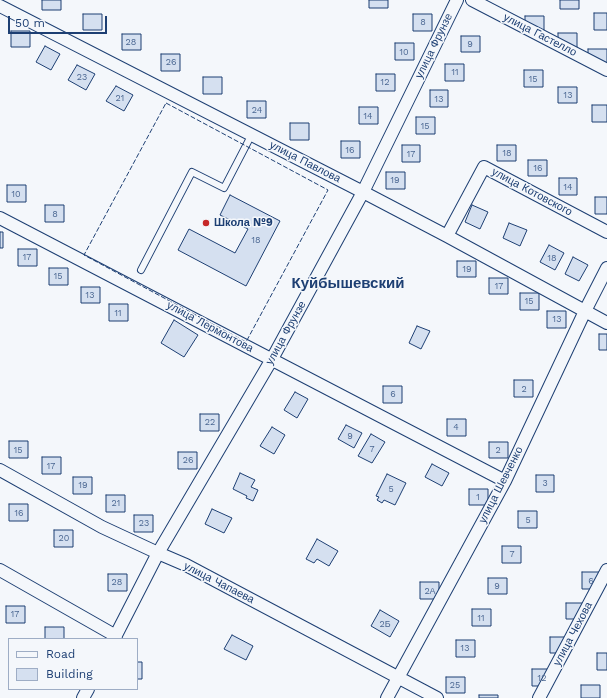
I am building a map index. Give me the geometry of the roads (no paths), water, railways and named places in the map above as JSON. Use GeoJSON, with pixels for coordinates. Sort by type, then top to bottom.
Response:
{"type":"FeatureCollection","features":[{"type":"Feature","properties":{"kind":"street","name":"улица Фрунзе"},"geometry":{"type":"LineString","coordinates":[[115,637],[158,553],[272,360],[363,192],[457,0]]}},
{"type":"Feature","properties":{"kind":"street","name":"улица Гастелло"},"geometry":{"type":"LineString","coordinates":[[472,0],[607,70]]}},
{"type":"Feature","properties":{"kind":"street","name":"улица Павлова"},"geometry":{"type":"LineString","coordinates":[[0,6],[252,134],[447,236],[607,323]]}},
{"type":"Feature","properties":{"kind":"street","name":"улица Котовского"},"geometry":{"type":"LineString","coordinates":[[447,236],[484,167],[607,232]]}},
{"type":"Feature","properties":{"kind":"street","name":"улица Лермонтова"},"geometry":{"type":"LineString","coordinates":[[0,218],[505,481]]}},
{"type":"Feature","properties":{"kind":"street","name":"улица Шевченко"},"geometry":{"type":"LineString","coordinates":[[386,698],[505,481],[585,311],[607,268]]}},
{"type":"Feature","properties":{"kind":"street","name":"улица Чапаева"},"geometry":{"type":"LineString","coordinates":[[0,470],[102,527],[186,565],[437,698]]}},
{"type":"Feature","properties":{"kind":"street"},"geometry":{"type":"LineString","coordinates":[[0,570],[115,637]]}},
{"type":"Feature","properties":{"kind":"street","name":"улица Чехова"},"geometry":{"type":"LineString","coordinates":[[539,698],[607,570]]}},
{"type":"Feature","properties":{"kind":"lane"},"geometry":{"type":"LineString","coordinates":[[141,270],[192,172],[224,188],[252,134]]}},
{"type":"Feature","properties":{"kind":"place","name":"Школа №9"},"geometry":{"type":"Point","coordinates":[206,223]}},
{"type":"Feature","properties":{"kind":"district","name":"Куйбышевский"},"geometry":{"type":"Point","coordinates":[348,284]}}]}
